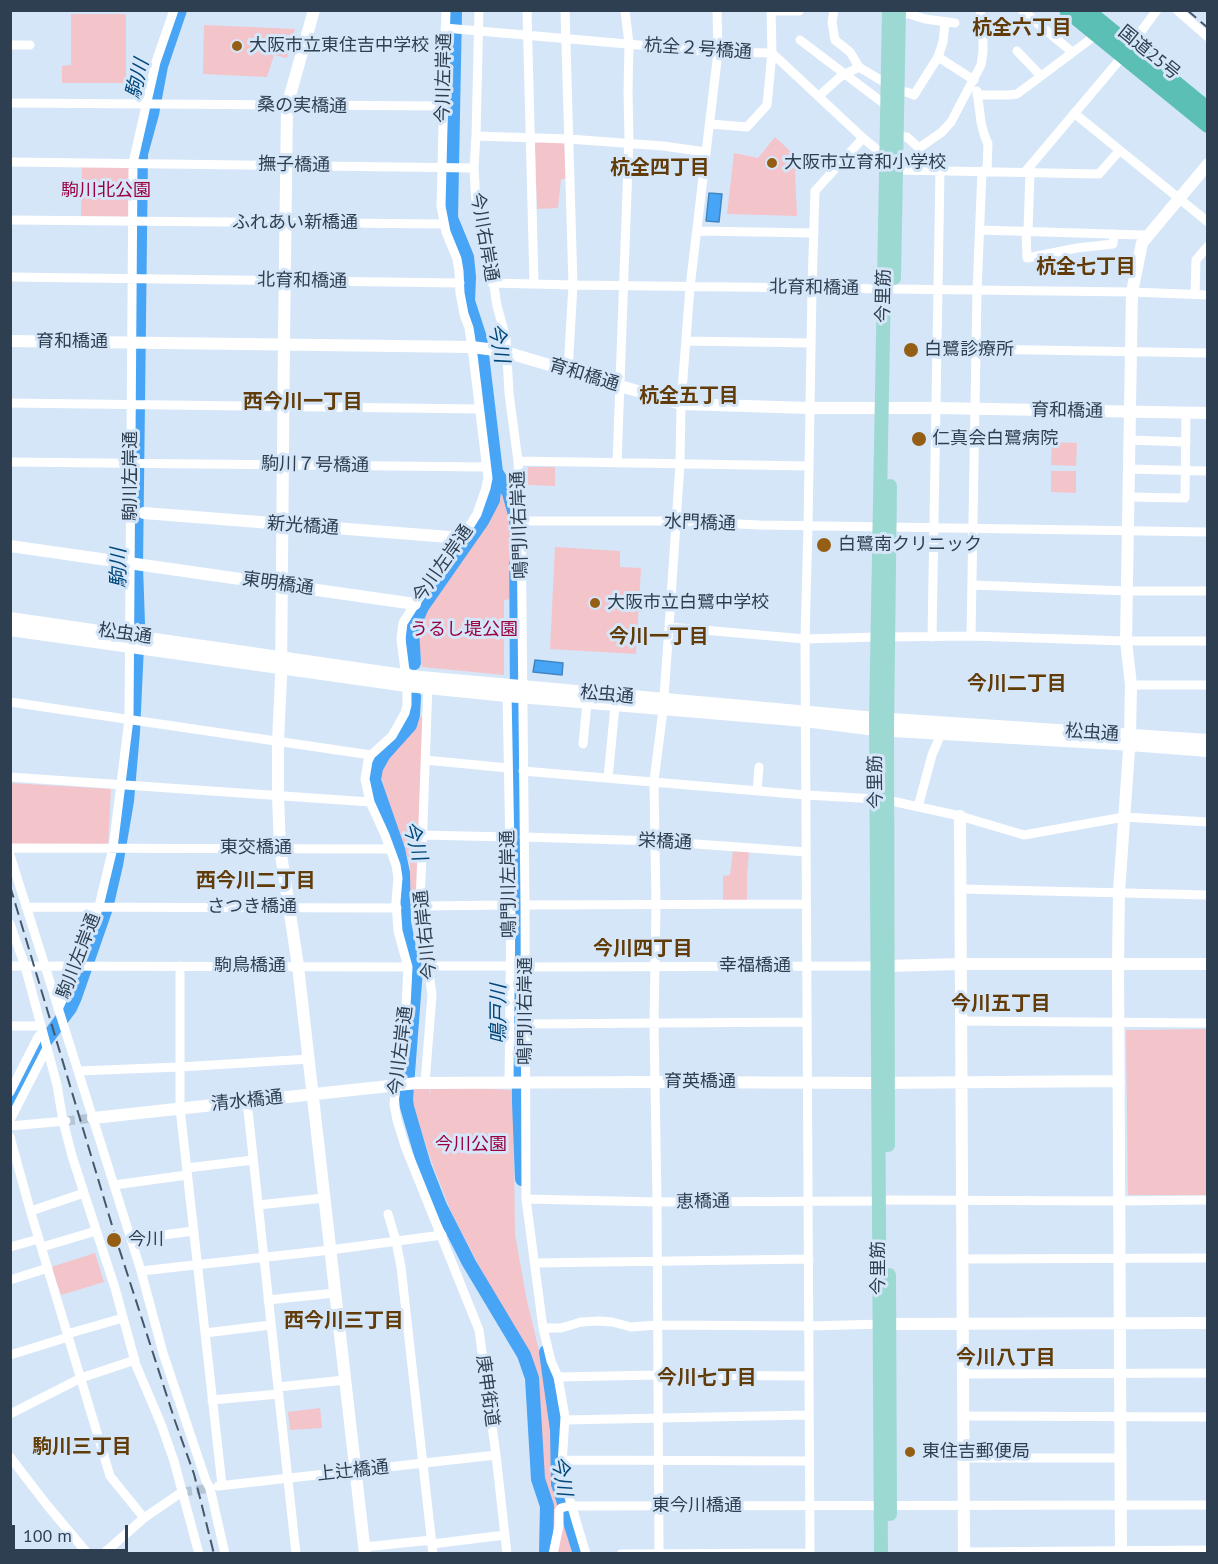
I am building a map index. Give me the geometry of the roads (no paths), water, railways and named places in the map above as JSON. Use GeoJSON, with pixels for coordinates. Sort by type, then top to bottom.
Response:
{"type":"FeatureCollection","features":[{"type":"Feature","properties":{"kind":"highway","name":"国道25号"},"geometry":{"type":"LineString","coordinates":[[1067,10],[1096,35],[1126,52],[1208,110]]}},
{"type":"Feature","properties":{"kind":"highway","name":"国道25号"},"geometry":{"type":"LineString","coordinates":[[1086,10],[1126,52],[1208,125]]}},
{"type":"Feature","properties":{"kind":"main road","name":"今里筋"},"geometry":{"type":"LineString","coordinates":[[881,1554],[885,1505],[881,724],[889,289],[897,170],[897,136],[892,88],[895,12]]}},
{"type":"Feature","properties":{"kind":"main road","name":"今里筋"},"geometry":{"type":"LineString","coordinates":[[889,289],[886,155],[887,106],[892,88]]}},
{"type":"Feature","properties":{"kind":"main road","name":"今里筋"},"geometry":{"type":"LineString","coordinates":[[885,1505],[891,1554]]}},
{"type":"Feature","properties":{"kind":"street","name":"駒川左岸通"},"geometry":{"type":"LineString","coordinates":[[60,1017],[83,966],[103,906],[118,848],[135,642],[134,164],[160,49],[174,10]]}},
{"type":"Feature","properties":{"kind":"street"},"geometry":{"type":"LineString","coordinates":[[314,10],[287,106],[278,796],[280,848],[298,966],[364,1550],[432,1546],[505,1535]]}},
{"type":"Feature","properties":{"kind":"street","name":"今川左岸通"},"geometry":{"type":"LineString","coordinates":[[442,1235],[405,1146],[394,1104],[408,1084],[405,1027],[408,967],[398,931],[396,865],[370,802],[365,786],[365,773],[371,755],[392,736],[405,713],[406,680],[401,639],[404,623],[477,513],[488,478],[474,347],[464,314],[457,259],[444,224],[441,206],[443,106],[448,28],[446,10]]}},
{"type":"Feature","properties":{"kind":"street","name":"今川右岸通"},"geometry":{"type":"LineString","coordinates":[[479,10],[475,30],[476,204],[490,260],[497,306],[504,328],[509,393],[518,461]]}},
{"type":"Feature","properties":{"kind":"street"},"geometry":{"type":"LineString","coordinates":[[527,10],[534,284]]}},
{"type":"Feature","properties":{"kind":"street"},"geometry":{"type":"LineString","coordinates":[[565,10],[573,285],[568,370]]}},
{"type":"Feature","properties":{"kind":"street"},"geometry":{"type":"LineString","coordinates":[[617,463],[629,144],[629,44],[625,10]]}},
{"type":"Feature","properties":{"kind":"street"},"geometry":{"type":"LineString","coordinates":[[659,1553],[654,782],[669,627],[690,287],[718,52],[717,10]]}},
{"type":"Feature","properties":{"kind":"street"},"geometry":{"type":"LineString","coordinates":[[834,10],[832,22],[835,40],[850,52],[860,67],[892,88],[914,95],[938,57],[950,23],[895,12]]}},
{"type":"Feature","properties":{"kind":"street"},"geometry":{"type":"LineString","coordinates":[[897,136],[907,137],[919,148],[942,132],[951,122],[981,65],[983,51],[980,10]]}},
{"type":"Feature","properties":{"kind":"street"},"geometry":{"type":"LineString","coordinates":[[1022,10],[1072,52]]}},
{"type":"Feature","properties":{"kind":"street"},"geometry":{"type":"LineString","coordinates":[[1114,234],[1113,244],[1077,248],[1027,258],[1028,172],[1126,52],[1157,10]]}},
{"type":"Feature","properties":{"kind":"street"},"geometry":{"type":"LineString","coordinates":[[1177,10],[1208,38]]}},
{"type":"Feature","properties":{"kind":"street"},"geometry":{"type":"LineString","coordinates":[[710,124],[747,127],[767,105],[772,53],[771,11],[800,11]]}},
{"type":"Feature","properties":{"kind":"street","name":"杭全２号橋通"},"geometry":{"type":"LineString","coordinates":[[448,28],[718,52],[772,53],[863,138],[886,155]]}},
{"type":"Feature","properties":{"kind":"street"},"geometry":{"type":"LineString","coordinates":[[977,95],[1017,93],[1096,35]]}},
{"type":"Feature","properties":{"kind":"street"},"geometry":{"type":"LineString","coordinates":[[800,40],[887,106]]}},
{"type":"Feature","properties":{"kind":"street"},"geometry":{"type":"LineString","coordinates":[[10,45],[30,45]]}},
{"type":"Feature","properties":{"kind":"street"},"geometry":{"type":"LineString","coordinates":[[1017,51],[1040,75]]}},
{"type":"Feature","properties":{"kind":"street"},"geometry":{"type":"LineString","coordinates":[[938,57],[974,79],[981,122],[988,144],[984,171],[977,291],[971,636]]}},
{"type":"Feature","properties":{"kind":"street"},"geometry":{"type":"LineString","coordinates":[[819,96],[840,77],[860,67]]}},
{"type":"Feature","properties":{"kind":"street"},"geometry":{"type":"LineString","coordinates":[[10,103],[148,103]]}},
{"type":"Feature","properties":{"kind":"street","name":"桑の実橋通"},"geometry":{"type":"LineString","coordinates":[[148,103],[443,106]]}},
{"type":"Feature","properties":{"kind":"street"},"geometry":{"type":"LineString","coordinates":[[1074,113],[1208,222]]}},
{"type":"Feature","properties":{"kind":"street"},"geometry":{"type":"LineString","coordinates":[[476,136],[569,139],[663,146],[706,152]]}},
{"type":"Feature","properties":{"kind":"street"},"geometry":{"type":"LineString","coordinates":[[621,1554],[810,1553],[805,639],[815,191],[863,138]]}},
{"type":"Feature","properties":{"kind":"street"},"geometry":{"type":"LineString","coordinates":[[897,170],[1100,174],[1119,151]]}},
{"type":"Feature","properties":{"kind":"street"},"geometry":{"type":"LineString","coordinates":[[10,162],[134,164]]}},
{"type":"Feature","properties":{"kind":"street","name":"撫子橋通"},"geometry":{"type":"LineString","coordinates":[[134,164],[474,168]]}},
{"type":"Feature","properties":{"kind":"street"},"geometry":{"type":"LineString","coordinates":[[1121,1552],[1118,963],[1119,892],[1131,685],[1126,641],[1132,292],[1142,243],[1208,164]]}},
{"type":"Feature","properties":{"kind":"street"},"geometry":{"type":"LineString","coordinates":[[932,637],[940,171]]}},
{"type":"Feature","properties":{"kind":"street"},"geometry":{"type":"LineString","coordinates":[[10,220],[133,221]]}},
{"type":"Feature","properties":{"kind":"street","name":"ふれあい新橋通"},"geometry":{"type":"LineString","coordinates":[[133,221],[444,224]]}},
{"type":"Feature","properties":{"kind":"street"},"geometry":{"type":"LineString","coordinates":[[980,230],[1147,236]]}},
{"type":"Feature","properties":{"kind":"street"},"geometry":{"type":"LineString","coordinates":[[697,231],[814,232]]}},
{"type":"Feature","properties":{"kind":"street"},"geometry":{"type":"LineString","coordinates":[[1195,294],[1196,261],[1208,246]]}},
{"type":"Feature","properties":{"kind":"street"},"geometry":{"type":"LineString","coordinates":[[10,277],[133,279]]}},
{"type":"Feature","properties":{"kind":"street","name":"北育和橋通"},"geometry":{"type":"LineString","coordinates":[[133,279],[459,282]]}},
{"type":"Feature","properties":{"kind":"street","name":"北育和橋通"},"geometry":{"type":"LineString","coordinates":[[492,283],[1208,295]]}},
{"type":"Feature","properties":{"kind":"street","name":"育和橋通"},"geometry":{"type":"LineString","coordinates":[[10,341],[474,347],[505,351],[681,404],[1208,413]]}},
{"type":"Feature","properties":{"kind":"street"},"geometry":{"type":"LineString","coordinates":[[686,341],[810,343]]}},
{"type":"Feature","properties":{"kind":"street"},"geometry":{"type":"LineString","coordinates":[[976,349],[1208,353]]}},
{"type":"Feature","properties":{"kind":"street"},"geometry":{"type":"LineString","coordinates":[[10,403],[479,409]]}},
{"type":"Feature","properties":{"kind":"street"},"geometry":{"type":"LineString","coordinates":[[1128,497],[1185,498],[1186,413]]}},
{"type":"Feature","properties":{"kind":"street"},"geometry":{"type":"LineString","coordinates":[[1129,440],[1186,442]]}},
{"type":"Feature","properties":{"kind":"street"},"geometry":{"type":"LineString","coordinates":[[518,461],[809,466]]}},
{"type":"Feature","properties":{"kind":"street","name":"鳴門川右岸通"},"geometry":{"type":"LineString","coordinates":[[518,461],[521,522],[526,967],[526,1024],[518,1083],[526,1199],[543,1328],[551,1361],[558,1377],[565,1420],[563,1477],[568,1507],[586,1554]]}},
{"type":"Feature","properties":{"kind":"street","name":"駒川７号橋通"},"geometry":{"type":"LineString","coordinates":[[10,462],[486,467]]}},
{"type":"Feature","properties":{"kind":"street"},"geometry":{"type":"LineString","coordinates":[[1128,469],[1208,471]]}},
{"type":"Feature","properties":{"kind":"street","name":"新光橋通"},"geometry":{"type":"LineString","coordinates":[[136,512],[462,538]]}},
{"type":"Feature","properties":{"kind":"street","name":"水門橋通"},"geometry":{"type":"LineString","coordinates":[[521,522],[676,521],[808,526],[1208,532]]}},
{"type":"Feature","properties":{"kind":"street","name":"東明橋通"},"geometry":{"type":"LineString","coordinates":[[10,546],[415,604]]}},
{"type":"Feature","properties":{"kind":"street"},"geometry":{"type":"LineString","coordinates":[[972,585],[1127,591],[1208,591]]}},
{"type":"Feature","properties":{"kind":"street","name":"松虫通"},"geometry":{"type":"LineString","coordinates":[[10,618],[135,642]]}},
{"type":"Feature","properties":{"kind":"street"},"geometry":{"type":"LineString","coordinates":[[669,627],[805,639],[971,636],[1208,641]]}},
{"type":"Feature","properties":{"kind":"street","name":"松虫通"},"geometry":{"type":"LineString","coordinates":[[10,630],[135,642],[428,683],[881,724],[1129,740],[1208,751]]}},
{"type":"Feature","properties":{"kind":"street","name":"今川右岸通"},"geometry":{"type":"LineString","coordinates":[[408,1084],[432,995],[420,906],[428,683]]}},
{"type":"Feature","properties":{"kind":"street"},"geometry":{"type":"LineString","coordinates":[[1131,685],[1208,685]]}},
{"type":"Feature","properties":{"kind":"street","name":"鳴門川左岸通"},"geometry":{"type":"LineString","coordinates":[[508,691],[508,837],[511,905],[509,966],[518,1083]]}},
{"type":"Feature","properties":{"kind":"street","name":"松虫通"},"geometry":{"type":"LineString","coordinates":[[523,692],[615,706],[663,705]]}},
{"type":"Feature","properties":{"kind":"street"},"geometry":{"type":"LineString","coordinates":[[10,702],[371,755]]}},
{"type":"Feature","properties":{"kind":"street"},"geometry":{"type":"LineString","coordinates":[[583,744],[587,703]]}},
{"type":"Feature","properties":{"kind":"street"},"geometry":{"type":"LineString","coordinates":[[608,778],[615,706]]}},
{"type":"Feature","properties":{"kind":"street","name":"松虫通"},"geometry":{"type":"LineString","coordinates":[[881,724],[941,734],[1208,740]]}},
{"type":"Feature","properties":{"kind":"street"},"geometry":{"type":"LineString","coordinates":[[918,807],[932,755],[941,734]]}},
{"type":"Feature","properties":{"kind":"street"},"geometry":{"type":"LineString","coordinates":[[426,760],[508,768]]}},
{"type":"Feature","properties":{"kind":"street"},"geometry":{"type":"LineString","coordinates":[[758,791],[759,767]]}},
{"type":"Feature","properties":{"kind":"street"},"geometry":{"type":"LineString","coordinates":[[523,771],[882,800],[960,816],[1024,835],[1124,817],[1208,822]]}},
{"type":"Feature","properties":{"kind":"street"},"geometry":{"type":"LineString","coordinates":[[10,777],[370,802]]}},
{"type":"Feature","properties":{"kind":"street"},"geometry":{"type":"LineString","coordinates":[[960,816],[964,1553],[1208,1550]]}},
{"type":"Feature","properties":{"kind":"street"},"geometry":{"type":"LineString","coordinates":[[422,835],[508,837]]}},
{"type":"Feature","properties":{"kind":"street","name":"栄橋通"},"geometry":{"type":"LineString","coordinates":[[524,837],[655,841],[806,852]]}},
{"type":"Feature","properties":{"kind":"street","name":"東交橋通"},"geometry":{"type":"LineString","coordinates":[[10,848],[390,849]]}},
{"type":"Feature","properties":{"kind":"street"},"geometry":{"type":"LineString","coordinates":[[10,855],[141,1271],[163,1353],[210,1488],[225,1554]]}},
{"type":"Feature","properties":{"kind":"street"},"geometry":{"type":"LineString","coordinates":[[960,889],[1208,895]]}},
{"type":"Feature","properties":{"kind":"street"},"geometry":{"type":"LineString","coordinates":[[525,905],[806,904]]}},
{"type":"Feature","properties":{"kind":"street"},"geometry":{"type":"LineString","coordinates":[[420,906],[511,905]]}},
{"type":"Feature","properties":{"kind":"street","name":"さつき橋通"},"geometry":{"type":"LineString","coordinates":[[26,907],[397,908]]}},
{"type":"Feature","properties":{"kind":"street"},"geometry":{"type":"LineString","coordinates":[[10,924],[25,966],[84,1193],[135,1360],[168,1443],[199,1554]]}},
{"type":"Feature","properties":{"kind":"street","name":"幸福橋通"},"geometry":{"type":"LineString","coordinates":[[526,967],[1208,964]]}},
{"type":"Feature","properties":{"kind":"street"},"geometry":{"type":"LineString","coordinates":[[10,966],[25,966]]}},
{"type":"Feature","properties":{"kind":"street","name":"駒鳥橋通"},"geometry":{"type":"LineString","coordinates":[[25,966],[408,967]]}},
{"type":"Feature","properties":{"kind":"street"},"geometry":{"type":"LineString","coordinates":[[180,966],[180,1108],[222,1485]]}},
{"type":"Feature","properties":{"kind":"street"},"geometry":{"type":"LineString","coordinates":[[429,966],[509,966]]}},
{"type":"Feature","properties":{"kind":"street"},"geometry":{"type":"LineString","coordinates":[[526,1024],[807,1022]]}},
{"type":"Feature","properties":{"kind":"street"},"geometry":{"type":"LineString","coordinates":[[961,1022],[1208,1023]]}},
{"type":"Feature","properties":{"kind":"street"},"geometry":{"type":"LineString","coordinates":[[10,1026],[42,1031]]}},
{"type":"Feature","properties":{"kind":"street"},"geometry":{"type":"LineString","coordinates":[[10,1092],[14,1075],[42,1031]]}},
{"type":"Feature","properties":{"kind":"street"},"geometry":{"type":"LineString","coordinates":[[10,1120],[47,1048]]}},
{"type":"Feature","properties":{"kind":"street"},"geometry":{"type":"LineString","coordinates":[[78,1071],[309,1059]]}},
{"type":"Feature","properties":{"kind":"street","name":"育英橋通"},"geometry":{"type":"LineString","coordinates":[[408,1084],[1119,1081]]}},
{"type":"Feature","properties":{"kind":"street","name":"清水橋通"},"geometry":{"type":"LineString","coordinates":[[93,1118],[408,1084]]}},
{"type":"Feature","properties":{"kind":"street"},"geometry":{"type":"LineString","coordinates":[[247,1101],[296,1554]]}},
{"type":"Feature","properties":{"kind":"street"},"geometry":{"type":"LineString","coordinates":[[10,1126],[64,1121]]}},
{"type":"Feature","properties":{"kind":"street"},"geometry":{"type":"LineString","coordinates":[[10,1137],[110,1476],[144,1518]]}},
{"type":"Feature","properties":{"kind":"street"},"geometry":{"type":"LineString","coordinates":[[114,1185],[253,1160]]}},
{"type":"Feature","properties":{"kind":"street"},"geometry":{"type":"LineString","coordinates":[[31,1211],[84,1193]]}},
{"type":"Feature","properties":{"kind":"street"},"geometry":{"type":"LineString","coordinates":[[258,1205],[324,1198]]}},
{"type":"Feature","properties":{"kind":"street","name":"恵橋通"},"geometry":{"type":"LineString","coordinates":[[526,1199],[657,1202],[1208,1200]]}},
{"type":"Feature","properties":{"kind":"street"},"geometry":{"type":"LineString","coordinates":[[388,1214],[401,1267],[432,1546]]}},
{"type":"Feature","properties":{"kind":"street"},"geometry":{"type":"LineString","coordinates":[[131,1239],[194,1231]]}},
{"type":"Feature","properties":{"kind":"street"},"geometry":{"type":"LineString","coordinates":[[10,1247],[96,1232]]}},
{"type":"Feature","properties":{"kind":"street"},"geometry":{"type":"LineString","coordinates":[[141,1271],[442,1235]]}},
{"type":"Feature","properties":{"kind":"street","name":"庚申街道"},"geometry":{"type":"LineString","coordinates":[[442,1235],[479,1329],[507,1554]]}},
{"type":"Feature","properties":{"kind":"street"},"geometry":{"type":"LineString","coordinates":[[962,1259],[1208,1258]]}},
{"type":"Feature","properties":{"kind":"street"},"geometry":{"type":"LineString","coordinates":[[535,1263],[809,1259]]}},
{"type":"Feature","properties":{"kind":"street"},"geometry":{"type":"LineString","coordinates":[[10,1280],[48,1268]]}},
{"type":"Feature","properties":{"kind":"street"},"geometry":{"type":"LineString","coordinates":[[268,1300],[335,1293]]}},
{"type":"Feature","properties":{"kind":"street"},"geometry":{"type":"LineString","coordinates":[[10,1355],[123,1318]]}},
{"type":"Feature","properties":{"kind":"street"},"geometry":{"type":"LineString","coordinates":[[543,1328],[561,1328],[581,1322],[600,1321],[631,1327],[657,1325],[1208,1323]]}},
{"type":"Feature","properties":{"kind":"street"},"geometry":{"type":"LineString","coordinates":[[205,1333],[271,1325]]}},
{"type":"Feature","properties":{"kind":"street"},"geometry":{"type":"LineString","coordinates":[[10,1414],[81,1378],[135,1360]]}},
{"type":"Feature","properties":{"kind":"street"},"geometry":{"type":"LineString","coordinates":[[963,1374],[1208,1373]]}},
{"type":"Feature","properties":{"kind":"street"},"geometry":{"type":"LineString","coordinates":[[558,1377],[809,1376]]}},
{"type":"Feature","properties":{"kind":"street"},"geometry":{"type":"LineString","coordinates":[[212,1400],[345,1380]]}},
{"type":"Feature","properties":{"kind":"street"},"geometry":{"type":"LineString","coordinates":[[565,1420],[809,1415]]}},
{"type":"Feature","properties":{"kind":"street"},"geometry":{"type":"LineString","coordinates":[[963,1416],[1208,1417]]}},
{"type":"Feature","properties":{"kind":"street","name":"上辻橋通"},"geometry":{"type":"LineString","coordinates":[[210,1488],[496,1455]]}},
{"type":"Feature","properties":{"kind":"street"},"geometry":{"type":"LineString","coordinates":[[10,1457],[88,1554]]}},
{"type":"Feature","properties":{"kind":"street"},"geometry":{"type":"LineString","coordinates":[[963,1458],[1121,1458]]}},
{"type":"Feature","properties":{"kind":"street"},"geometry":{"type":"LineString","coordinates":[[562,1460],[809,1461]]}},
{"type":"Feature","properties":{"kind":"street"},"geometry":{"type":"LineString","coordinates":[[103,1554],[144,1518],[183,1492]]}},
{"type":"Feature","properties":{"kind":"street","name":"東今川橋通"},"geometry":{"type":"LineString","coordinates":[[568,1507],[1208,1505]]}},
{"type":"Feature","properties":{"kind":"street"},"geometry":{"type":"LineString","coordinates":[[554,1554],[559,1526],[559,1510],[568,1507]]}},
{"type":"Feature","properties":{"kind":"water"},"geometry":{"type":"Polygon","coordinates":[[[709,193],[722,194],[719,222],[706,221],[709,193]]]}},
{"type":"Feature","properties":{"kind":"water"},"geometry":{"type":"Polygon","coordinates":[[[535,660],[563,663],[562,675],[533,672],[535,660]]]}},
{"type":"Feature","properties":{"kind":"waterway","name":"駒川"},"geometry":{"type":"LineString","coordinates":[[10,1105],[40,1048],[70,1008],[75,997],[106,908],[127,801],[138,624],[136,566],[141,154],[152,114],[161,66],[180,10]]}},
{"type":"Feature","properties":{"kind":"waterway","name":"今川"},"geometry":{"type":"LineString","coordinates":[[414,663],[412,629],[422,607],[482,521],[493,500],[496,472],[480,338],[468,301],[467,257],[451,218],[455,10]]}},
{"type":"Feature","properties":{"kind":"waterway","name":"鳴戸川"},"geometry":{"type":"LineString","coordinates":[[496,472],[509,493],[516,518],[519,1102],[522,1179]]}},
{"type":"Feature","properties":{"kind":"waterway","name":"今川"},"geometry":{"type":"LineString","coordinates":[[414,697],[410,725],[384,754],[376,768],[374,780],[398,849],[403,873],[404,922],[416,969],[407,1107],[424,1165],[440,1206],[469,1263],[524,1355],[532,1378],[538,1479],[547,1506],[546,1554]]}},
{"type":"Feature","properties":{"kind":"waterway","name":"鳴戸川"},"geometry":{"type":"LineString","coordinates":[[546,1352],[557,1430],[558,1484],[580,1554]]}},
{"type":"Feature","properties":{"kind":"tunnel"},"geometry":{"type":"LineString","coordinates":[[66,1121],[93,1118]]}},
{"type":"Feature","properties":{"kind":"tunnel"},"geometry":{"type":"LineString","coordinates":[[183,1492],[210,1488]]}},
{"type":"Feature","properties":{"kind":"railway"},"geometry":{"type":"LineString","coordinates":[[1187,10],[1208,28]]}},
{"type":"Feature","properties":{"kind":"railway"},"geometry":{"type":"LineString","coordinates":[[10,886],[117,1242],[194,1474],[214,1554]]}},
{"type":"Feature","properties":{"kind":"place","name":"大阪市立東住吉中学校"},"geometry":{"type":"Point","coordinates":[237,46]}},
{"type":"Feature","properties":{"kind":"place","name":"大阪市立育和小学校"},"geometry":{"type":"Point","coordinates":[772,163]}},
{"type":"Feature","properties":{"kind":"place","name":"白鷺診療所"},"geometry":{"type":"Point","coordinates":[911,350]}},
{"type":"Feature","properties":{"kind":"place","name":"仁真会白鷺病院"},"geometry":{"type":"Point","coordinates":[919,439]}},
{"type":"Feature","properties":{"kind":"place","name":"白鷺南クリニック"},"geometry":{"type":"Point","coordinates":[824,545]}},
{"type":"Feature","properties":{"kind":"place","name":"大阪市立白鷺中学校"},"geometry":{"type":"Point","coordinates":[595,603]}},
{"type":"Feature","properties":{"kind":"place","name":"今川"},"geometry":{"type":"Point","coordinates":[114,1240]}},
{"type":"Feature","properties":{"kind":"place","name":"東住吉郵便局"},"geometry":{"type":"Point","coordinates":[910,1452]}},
{"type":"Feature","properties":{"kind":"district","name":"杭全六丁目"},"geometry":{"type":"Point","coordinates":[1022,28]}},
{"type":"Feature","properties":{"kind":"district","name":"杭全四丁目"},"geometry":{"type":"Point","coordinates":[660,168]}},
{"type":"Feature","properties":{"kind":"district","name":"杭全七丁目"},"geometry":{"type":"Point","coordinates":[1086,267]}},
{"type":"Feature","properties":{"kind":"district","name":"杭全五丁目"},"geometry":{"type":"Point","coordinates":[689,396]}},
{"type":"Feature","properties":{"kind":"district","name":"西今川一丁目"},"geometry":{"type":"Point","coordinates":[303,402]}},
{"type":"Feature","properties":{"kind":"district","name":"今川一丁目"},"geometry":{"type":"Point","coordinates":[659,637]}},
{"type":"Feature","properties":{"kind":"district","name":"今川二丁目"},"geometry":{"type":"Point","coordinates":[1017,684]}},
{"type":"Feature","properties":{"kind":"district","name":"西今川二丁目"},"geometry":{"type":"Point","coordinates":[256,881]}},
{"type":"Feature","properties":{"kind":"district","name":"今川四丁目"},"geometry":{"type":"Point","coordinates":[643,949]}},
{"type":"Feature","properties":{"kind":"district","name":"今川五丁目"},"geometry":{"type":"Point","coordinates":[1001,1004]}},
{"type":"Feature","properties":{"kind":"district","name":"西今川三丁目"},"geometry":{"type":"Point","coordinates":[344,1321]}},
{"type":"Feature","properties":{"kind":"district","name":"今川八丁目"},"geometry":{"type":"Point","coordinates":[1006,1358]}},
{"type":"Feature","properties":{"kind":"district","name":"今川七丁目"},"geometry":{"type":"Point","coordinates":[707,1378]}},
{"type":"Feature","properties":{"kind":"district","name":"駒川三丁目"},"geometry":{"type":"Point","coordinates":[82,1447]}},
{"type":"Feature","properties":{"kind":"park label","name":"駒川北公園"},"geometry":{"type":"Point","coordinates":[106,191]}},
{"type":"Feature","properties":{"kind":"park label","name":"うるし堤公園"},"geometry":{"type":"Point","coordinates":[464,630]}},
{"type":"Feature","properties":{"kind":"park label","name":"今川公園"},"geometry":{"type":"Point","coordinates":[471,1145]}}]}
